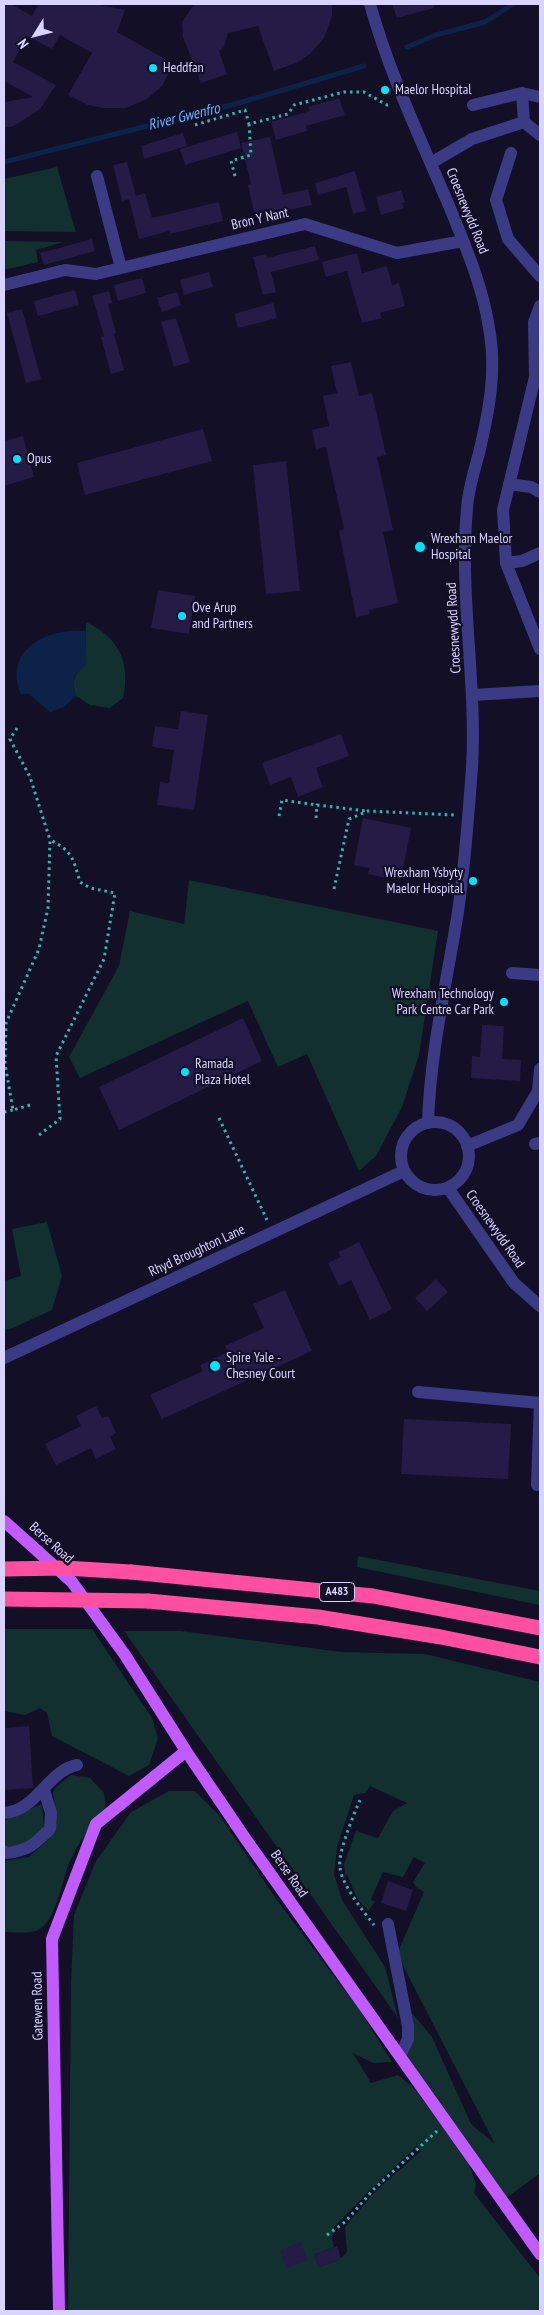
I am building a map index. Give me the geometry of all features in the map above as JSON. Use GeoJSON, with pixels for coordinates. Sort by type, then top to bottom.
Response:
{"type":"FeatureCollection","features":[{"type":"Feature","properties":{"kind":"highway","name":"A483"},"geometry":{"type":"LineString","coordinates":[[4,1569],[65,1568],[131,1572],[373,1596],[540,1628]]}},
{"type":"Feature","properties":{"kind":"highway","name":"A483"},"geometry":{"type":"LineString","coordinates":[[4,1599],[148,1601],[318,1617],[441,1637],[540,1657]]}},
{"type":"Feature","properties":{"kind":"main road","name":"Berse Road"},"geometry":{"type":"LineString","coordinates":[[4,1521],[72,1582],[125,1655],[186,1751],[540,2254]]}},
{"type":"Feature","properties":{"kind":"main road","name":"Gatewen Road"},"geometry":{"type":"LineString","coordinates":[[59,2311],[52,1939],[96,1824],[186,1751]]}},
{"type":"Feature","properties":{"kind":"street","name":"Croesnewydd Road"},"geometry":{"type":"LineString","coordinates":[[370,4],[388,61],[463,241],[479,285],[489,327],[493,358],[493,389],[470,482],[467,508],[465,546],[473,694],[472,757],[468,816],[458,912],[429,1090],[428,1123]]}},
{"type":"Feature","properties":{"kind":"street"},"geometry":{"type":"LineString","coordinates":[[522,93],[524,122],[540,135]]}},
{"type":"Feature","properties":{"kind":"street"},"geometry":{"type":"LineString","coordinates":[[473,105],[522,93],[540,97]]}},
{"type":"Feature","properties":{"kind":"street"},"geometry":{"type":"LineString","coordinates":[[431,163],[472,139],[524,122]]}},
{"type":"Feature","properties":{"kind":"street"},"geometry":{"type":"LineString","coordinates":[[511,152],[496,200],[508,239],[540,276]]}},
{"type":"Feature","properties":{"kind":"street"},"geometry":{"type":"LineString","coordinates":[[97,176],[121,268]]}},
{"type":"Feature","properties":{"kind":"street","name":"Bron Y Nant"},"geometry":{"type":"LineString","coordinates":[[4,284],[65,270],[96,274],[305,224],[396,253],[463,241]]}},
{"type":"Feature","properties":{"kind":"street"},"geometry":{"type":"LineString","coordinates":[[540,306],[534,322],[535,377],[503,510],[506,563],[540,649]]}},
{"type":"Feature","properties":{"kind":"street"},"geometry":{"type":"LineString","coordinates":[[509,484],[531,487],[540,492]]}},
{"type":"Feature","properties":{"kind":"street"},"geometry":{"type":"LineString","coordinates":[[506,563],[522,561],[539,555]]}},
{"type":"Feature","properties":{"kind":"street"},"geometry":{"type":"LineString","coordinates":[[473,694],[540,691]]}},
{"type":"Feature","properties":{"kind":"street"},"geometry":{"type":"LineString","coordinates":[[512,973],[540,975]]}},
{"type":"Feature","properties":{"kind":"street"},"geometry":{"type":"LineString","coordinates":[[467,1146],[518,1125],[538,1091],[540,1068]]}},
{"type":"Feature","properties":{"kind":"street"},"geometry":{"type":"LineString","coordinates":[[428,1123],[448,1124],[463,1137],[467,1146],[467,1166],[456,1182],[448,1188],[428,1189],[418,1186],[404,1171],[401,1161],[404,1141],[410,1133],[428,1123]]}},
{"type":"Feature","properties":{"kind":"street","name":"Rhyd Broughton Lane"},"geometry":{"type":"LineString","coordinates":[[4,1358],[404,1171]]}},
{"type":"Feature","properties":{"kind":"street","name":"Croesnewydd Road"},"geometry":{"type":"LineString","coordinates":[[448,1188],[514,1283],[540,1306]]}},
{"type":"Feature","properties":{"kind":"street"},"geometry":{"type":"LineString","coordinates":[[418,1392],[540,1403],[537,1485]]}},
{"type":"Feature","properties":{"kind":"street"},"geometry":{"type":"LineString","coordinates":[[4,1813],[30,1802],[44,1790],[54,1776],[68,1767],[77,1765]]}},
{"type":"Feature","properties":{"kind":"street"},"geometry":{"type":"LineString","coordinates":[[4,1852],[22,1852],[37,1842],[50,1829],[51,1813],[44,1790]]}},
{"type":"Feature","properties":{"kind":"street"},"geometry":{"type":"LineString","coordinates":[[382,1927],[408,2026],[408,2039],[400,2056]]}},
{"type":"Feature","properties":{"kind":"path"},"geometry":{"type":"LineString","coordinates":[[249,124],[288,114],[294,105],[344,92],[364,92],[387,105],[404,100]]}},
{"type":"Feature","properties":{"kind":"path"},"geometry":{"type":"LineString","coordinates":[[195,125],[245,110],[249,124],[251,155],[231,161],[235,176]]}},
{"type":"Feature","properties":{"kind":"path"},"geometry":{"type":"LineString","coordinates":[[13,1110],[5,1064],[6,1023],[39,950],[48,908],[50,840],[30,777],[10,739],[17,728]]}},
{"type":"Feature","properties":{"kind":"path"},"geometry":{"type":"LineString","coordinates":[[279,816],[282,800],[368,811],[468,816]]}},
{"type":"Feature","properties":{"kind":"path"},"geometry":{"type":"LineString","coordinates":[[316,818],[318,806]]}},
{"type":"Feature","properties":{"kind":"path"},"geometry":{"type":"LineString","coordinates":[[334,889],[349,819],[368,811]]}},
{"type":"Feature","properties":{"kind":"path"},"geometry":{"type":"LineString","coordinates":[[39,1134],[60,1119],[56,1056],[104,959],[115,893],[90,888],[80,882],[72,855],[65,847],[50,840]]}},
{"type":"Feature","properties":{"kind":"path"},"geometry":{"type":"LineString","coordinates":[[4,1112],[30,1105]]}},
{"type":"Feature","properties":{"kind":"path"},"geometry":{"type":"LineString","coordinates":[[219,1118],[273,1232]]}},
{"type":"Feature","properties":{"kind":"path"},"geometry":{"type":"LineString","coordinates":[[360,1800],[347,1830],[339,1868],[354,1899],[382,1927]]}},
{"type":"Feature","properties":{"kind":"path"},"geometry":{"type":"LineString","coordinates":[[327,2235],[345,2222],[374,2189],[447,2122]]}},
{"type":"Feature","properties":{"kind":"green space"},"geometry":{"type":"Polygon","coordinates":[[[57,167],[76,232],[4,231],[4,179],[57,167]]]}},
{"type":"Feature","properties":{"kind":"green space"},"geometry":{"type":"Polygon","coordinates":[[[4,241],[64,242],[36,250],[38,262],[4,270],[4,241]]]}},
{"type":"Feature","properties":{"kind":"green space"},"geometry":{"type":"Polygon","coordinates":[[[86,622],[107,636],[120,652],[124,662],[125,685],[123,698],[110,708],[90,705],[76,696],[74,679],[85,665],[86,622]]]}},
{"type":"Feature","properties":{"kind":"green space"},"geometry":{"type":"Polygon","coordinates":[[[189,880],[438,931],[419,1055],[402,1107],[376,1156],[359,1171],[307,1054],[278,1067],[248,1001],[80,1078],[69,1057],[119,966],[130,911],[184,924],[189,880]]]}},
{"type":"Feature","properties":{"kind":"green space"},"geometry":{"type":"Polygon","coordinates":[[[47,1222],[62,1276],[52,1310],[13,1328],[4,1330],[4,1281],[21,1276],[12,1229],[47,1222]]]}},
{"type":"Feature","properties":{"kind":"green space"},"geometry":{"type":"Polygon","coordinates":[[[358,1556],[540,1591],[540,1605],[357,1567],[358,1556]]]}},
{"type":"Feature","properties":{"kind":"green space"},"geometry":{"type":"Polygon","coordinates":[[[4,1629],[92,1629],[152,1718],[158,1738],[149,1765],[129,1776],[52,1736],[47,1713],[40,1708],[25,1715],[4,1711],[4,1629]]]}},
{"type":"Feature","properties":{"kind":"green space"},"geometry":{"type":"Polygon","coordinates":[[[124,1631],[181,1631],[341,1652],[425,1654],[540,1682],[540,2173],[505,2199],[406,2056],[412,2013],[432,2037],[471,2124],[495,2144],[397,1954],[424,1892],[416,1887],[413,1882],[425,1863],[414,1857],[403,1877],[383,1872],[371,1899],[375,1902],[368,1911],[357,1898],[345,1874],[344,1864],[356,1831],[378,1838],[393,1811],[407,1803],[370,1786],[365,1793],[354,1795],[337,1847],[334,1874],[342,1900],[385,1967],[398,2018],[124,1631]]]}},
{"type":"Feature","properties":{"kind":"green space"},"geometry":{"type":"Polygon","coordinates":[[[71,1775],[90,1778],[104,1793],[106,1810],[77,1847],[67,1868],[54,1909],[45,1925],[38,1930],[30,1932],[4,1932],[4,1861],[29,1857],[50,1838],[55,1806],[53,1793],[55,1788],[71,1775]]]}},
{"type":"Feature","properties":{"kind":"green space"},"geometry":{"type":"Polygon","coordinates":[[[169,1791],[195,1791],[220,1816],[279,1903],[359,2009],[392,2062],[373,2063],[353,2053],[371,2083],[398,2075],[415,2089],[468,2161],[476,2184],[474,2193],[540,2278],[540,2311],[68,2311],[71,1983],[74,1915],[96,1861],[131,1812],[169,1791]],[[417,2146],[334,2227],[332,2239],[334,2247],[314,2255],[319,2267],[339,2260],[347,2252],[345,2227],[376,2191],[421,2151],[417,2146]]]}},
{"type":"Feature","properties":{"kind":"green space"},"geometry":{"type":"Polygon","coordinates":[[[42,1804],[44,1828],[31,1841],[21,1846],[10,1847],[4,1844],[4,1820],[42,1804]]]}},
{"type":"Feature","properties":{"kind":"water"},"geometry":{"type":"Polygon","coordinates":[[[86,631],[85,665],[74,679],[76,696],[64,707],[50,712],[29,694],[21,694],[17,681],[17,669],[27,649],[35,642],[57,633],[86,631]]]}},
{"type":"Feature","properties":{"kind":"building","name":"Heddfan"},"geometry":{"type":"Polygon","coordinates":[[[4,4],[11,4],[32,16],[39,4],[95,4],[125,10],[117,32],[174,64],[162,86],[147,99],[126,108],[103,108],[88,105],[68,95],[92,53],[60,35],[52,49],[27,36],[13,62],[56,85],[40,109],[14,126],[4,128],[4,102],[33,97],[4,81],[4,4]]]}},
{"type":"Feature","properties":{"kind":"building"},"geometry":{"type":"Polygon","coordinates":[[[194,4],[332,4],[332,16],[324,38],[310,54],[296,63],[274,71],[258,26],[228,33],[224,47],[219,51],[227,74],[201,83],[183,37],[182,22],[194,4]]]}},
{"type":"Feature","properties":{"kind":"building"},"geometry":{"type":"Polygon","coordinates":[[[392,4],[434,4],[434,8],[397,18],[392,4]]]}},
{"type":"Feature","properties":{"kind":"building"},"geometry":{"type":"Polygon","coordinates":[[[339,98],[345,115],[306,126],[307,131],[276,140],[271,122],[310,111],[308,107],[339,98]]]}},
{"type":"Feature","properties":{"kind":"building"},"geometry":{"type":"Polygon","coordinates":[[[237,132],[241,148],[185,165],[180,149],[237,132]]]}},
{"type":"Feature","properties":{"kind":"building"},"geometry":{"type":"Polygon","coordinates":[[[183,133],[187,146],[144,159],[141,146],[183,133]]]}},
{"type":"Feature","properties":{"kind":"building"},"geometry":{"type":"Polygon","coordinates":[[[270,137],[283,195],[308,189],[312,205],[255,217],[248,185],[251,184],[241,143],[270,137]]]}},
{"type":"Feature","properties":{"kind":"building"},"geometry":{"type":"Polygon","coordinates":[[[127,162],[136,196],[145,193],[152,218],[219,202],[223,221],[170,234],[169,231],[139,239],[129,199],[122,201],[113,165],[127,162]]]}},
{"type":"Feature","properties":{"kind":"building"},"geometry":{"type":"Polygon","coordinates":[[[355,171],[366,211],[353,214],[346,187],[318,195],[315,183],[355,171]]]}},
{"type":"Feature","properties":{"kind":"building"},"geometry":{"type":"Polygon","coordinates":[[[401,190],[405,202],[402,203],[404,208],[381,215],[376,197],[401,190]]]}},
{"type":"Feature","properties":{"kind":"building"},"geometry":{"type":"Polygon","coordinates":[[[92,239],[95,251],[44,265],[40,253],[92,239]]]}},
{"type":"Feature","properties":{"kind":"building"},"geometry":{"type":"Polygon","coordinates":[[[315,246],[319,260],[271,272],[276,292],[263,295],[253,257],[266,254],[267,258],[315,246]]]}},
{"type":"Feature","properties":{"kind":"building"},"geometry":{"type":"Polygon","coordinates":[[[357,253],[362,273],[387,266],[392,285],[399,283],[405,306],[380,313],[382,318],[362,323],[347,271],[326,277],[322,262],[357,253]]]}},
{"type":"Feature","properties":{"kind":"building"},"geometry":{"type":"Polygon","coordinates":[[[209,272],[213,287],[184,295],[180,280],[209,272]]]}},
{"type":"Feature","properties":{"kind":"building"},"geometry":{"type":"Polygon","coordinates":[[[142,278],[146,293],[118,301],[114,285],[142,278]]]}},
{"type":"Feature","properties":{"kind":"building"},"geometry":{"type":"Polygon","coordinates":[[[75,290],[79,305],[38,316],[34,301],[75,290]]]}},
{"type":"Feature","properties":{"kind":"building"},"geometry":{"type":"Polygon","coordinates":[[[109,291],[112,303],[108,304],[124,370],[111,374],[101,337],[104,336],[92,296],[109,291]]]}},
{"type":"Feature","properties":{"kind":"building"},"geometry":{"type":"Polygon","coordinates":[[[177,292],[181,305],[162,312],[157,298],[177,292]]]}},
{"type":"Feature","properties":{"kind":"building"},"geometry":{"type":"Polygon","coordinates":[[[273,303],[277,318],[238,328],[234,314],[273,303]]]}},
{"type":"Feature","properties":{"kind":"building"},"geometry":{"type":"Polygon","coordinates":[[[22,309],[41,379],[26,383],[7,313],[22,309]]]}},
{"type":"Feature","properties":{"kind":"building"},"geometry":{"type":"Polygon","coordinates":[[[176,318],[190,362],[174,367],[161,322],[176,318]]]}},
{"type":"Feature","properties":{"kind":"building"},"geometry":{"type":"Polygon","coordinates":[[[351,362],[359,396],[372,393],[386,455],[377,457],[393,530],[383,532],[398,603],[369,610],[370,614],[356,617],[339,531],[344,529],[326,447],[316,449],[312,430],[329,426],[323,396],[337,393],[331,366],[351,362]]]}},
{"type":"Feature","properties":{"kind":"building"},"geometry":{"type":"Polygon","coordinates":[[[203,429],[212,461],[85,495],[77,463],[203,429]]]}},
{"type":"Feature","properties":{"kind":"building","name":"Opus"},"geometry":{"type":"Polygon","coordinates":[[[23,436],[34,477],[4,486],[4,441],[23,436]]]}},
{"type":"Feature","properties":{"kind":"building"},"geometry":{"type":"Polygon","coordinates":[[[286,461],[300,591],[266,594],[253,465],[286,461]]]}},
{"type":"Feature","properties":{"kind":"building"},"geometry":{"type":"Polygon","coordinates":[[[158,590],[195,596],[189,634],[151,628],[158,590]]]}},
{"type":"Feature","properties":{"kind":"building"},"geometry":{"type":"Polygon","coordinates":[[[181,711],[208,715],[194,810],[157,805],[160,782],[169,783],[174,750],[152,747],[155,726],[178,729],[181,711]]]}},
{"type":"Feature","properties":{"kind":"building"},"geometry":{"type":"Polygon","coordinates":[[[341,734],[349,756],[316,768],[323,787],[298,797],[291,777],[270,785],[262,763],[341,734]]]}},
{"type":"Feature","properties":{"kind":"building"},"geometry":{"type":"Polygon","coordinates":[[[363,818],[411,828],[402,874],[387,871],[386,878],[368,874],[369,868],[354,865],[363,818]]]}},
{"type":"Feature","properties":{"kind":"building","name":"Ramada Plaza Hotel"},"geometry":{"type":"Polygon","coordinates":[[[243,1018],[262,1061],[119,1130],[99,1087],[243,1018]]]}},
{"type":"Feature","properties":{"kind":"building"},"geometry":{"type":"Polygon","coordinates":[[[482,1025],[504,1026],[502,1059],[521,1060],[520,1081],[471,1078],[472,1056],[480,1057],[482,1025]]]}},
{"type":"Feature","properties":{"kind":"building"},"geometry":{"type":"Polygon","coordinates":[[[359,1242],[392,1309],[370,1320],[351,1280],[339,1286],[328,1263],[341,1257],[338,1252],[359,1242]]]}},
{"type":"Feature","properties":{"kind":"building"},"geometry":{"type":"Polygon","coordinates":[[[436,1279],[448,1292],[427,1311],[415,1298],[436,1279]]]}},
{"type":"Feature","properties":{"kind":"building"},"geometry":{"type":"Polygon","coordinates":[[[285,1290],[312,1351],[162,1419],[150,1395],[203,1371],[200,1365],[228,1352],[225,1346],[264,1328],[253,1304],[285,1290]]]}},
{"type":"Feature","properties":{"kind":"building"},"geometry":{"type":"Polygon","coordinates":[[[96,1406],[102,1418],[108,1416],[116,1433],[110,1437],[116,1449],[96,1459],[91,1448],[56,1465],[45,1444],[81,1426],[76,1416],[96,1406]]]}},
{"type":"Feature","properties":{"kind":"building"},"geometry":{"type":"Polygon","coordinates":[[[404,1419],[511,1424],[508,1479],[401,1474],[404,1419]]]}},
{"type":"Feature","properties":{"kind":"building"},"geometry":{"type":"Polygon","coordinates":[[[29,1726],[33,1788],[4,1790],[4,1728],[29,1726]]]}},
{"type":"Feature","properties":{"kind":"building"},"geometry":{"type":"Polygon","coordinates":[[[388,1881],[413,1890],[406,1911],[381,1903],[388,1881]]]}},
{"type":"Feature","properties":{"kind":"building"},"geometry":{"type":"Polygon","coordinates":[[[301,2242],[308,2260],[286,2268],[280,2250],[301,2242]]]}},
{"type":"Feature","properties":{"kind":"building"},"geometry":{"type":"Polygon","coordinates":[[[337,2246],[341,2259],[319,2267],[314,2255],[337,2246]]]}},
{"type":"Feature","properties":{"kind":"waterway","name":"River Gwenfro"},"geometry":{"type":"LineString","coordinates":[[407,47],[436,35],[485,22],[513,4]]}},
{"type":"Feature","properties":{"kind":"waterway","name":"River Gwenfro"},"geometry":{"type":"LineString","coordinates":[[4,162],[239,103],[364,66]]}},
{"type":"Feature","properties":{"kind":"place","name":"Heddfan"},"geometry":{"type":"Point","coordinates":[153,68]}},
{"type":"Feature","properties":{"kind":"place","name":"Maelor Hospital"},"geometry":{"type":"Point","coordinates":[385,90]}},
{"type":"Feature","properties":{"kind":"place","name":"Opus"},"geometry":{"type":"Point","coordinates":[17,459]}},
{"type":"Feature","properties":{"kind":"place","name":"Wrexham Maelor Hospital"},"geometry":{"type":"Point","coordinates":[420,547]}},
{"type":"Feature","properties":{"kind":"place","name":"Ove Arup and Partners"},"geometry":{"type":"Point","coordinates":[182,616]}},
{"type":"Feature","properties":{"kind":"place","name":"Wrexham Ysbyty Maelor Hospital"},"geometry":{"type":"Point","coordinates":[473,881]}},
{"type":"Feature","properties":{"kind":"place","name":"Wrexham Technology Park Centre Car Park"},"geometry":{"type":"Point","coordinates":[504,1002]}},
{"type":"Feature","properties":{"kind":"place","name":"Ramada Plaza Hotel"},"geometry":{"type":"Point","coordinates":[185,1072]}},
{"type":"Feature","properties":{"kind":"place","name":"Spire Yale - Chesney Court"},"geometry":{"type":"Point","coordinates":[215,1366]}}]}
